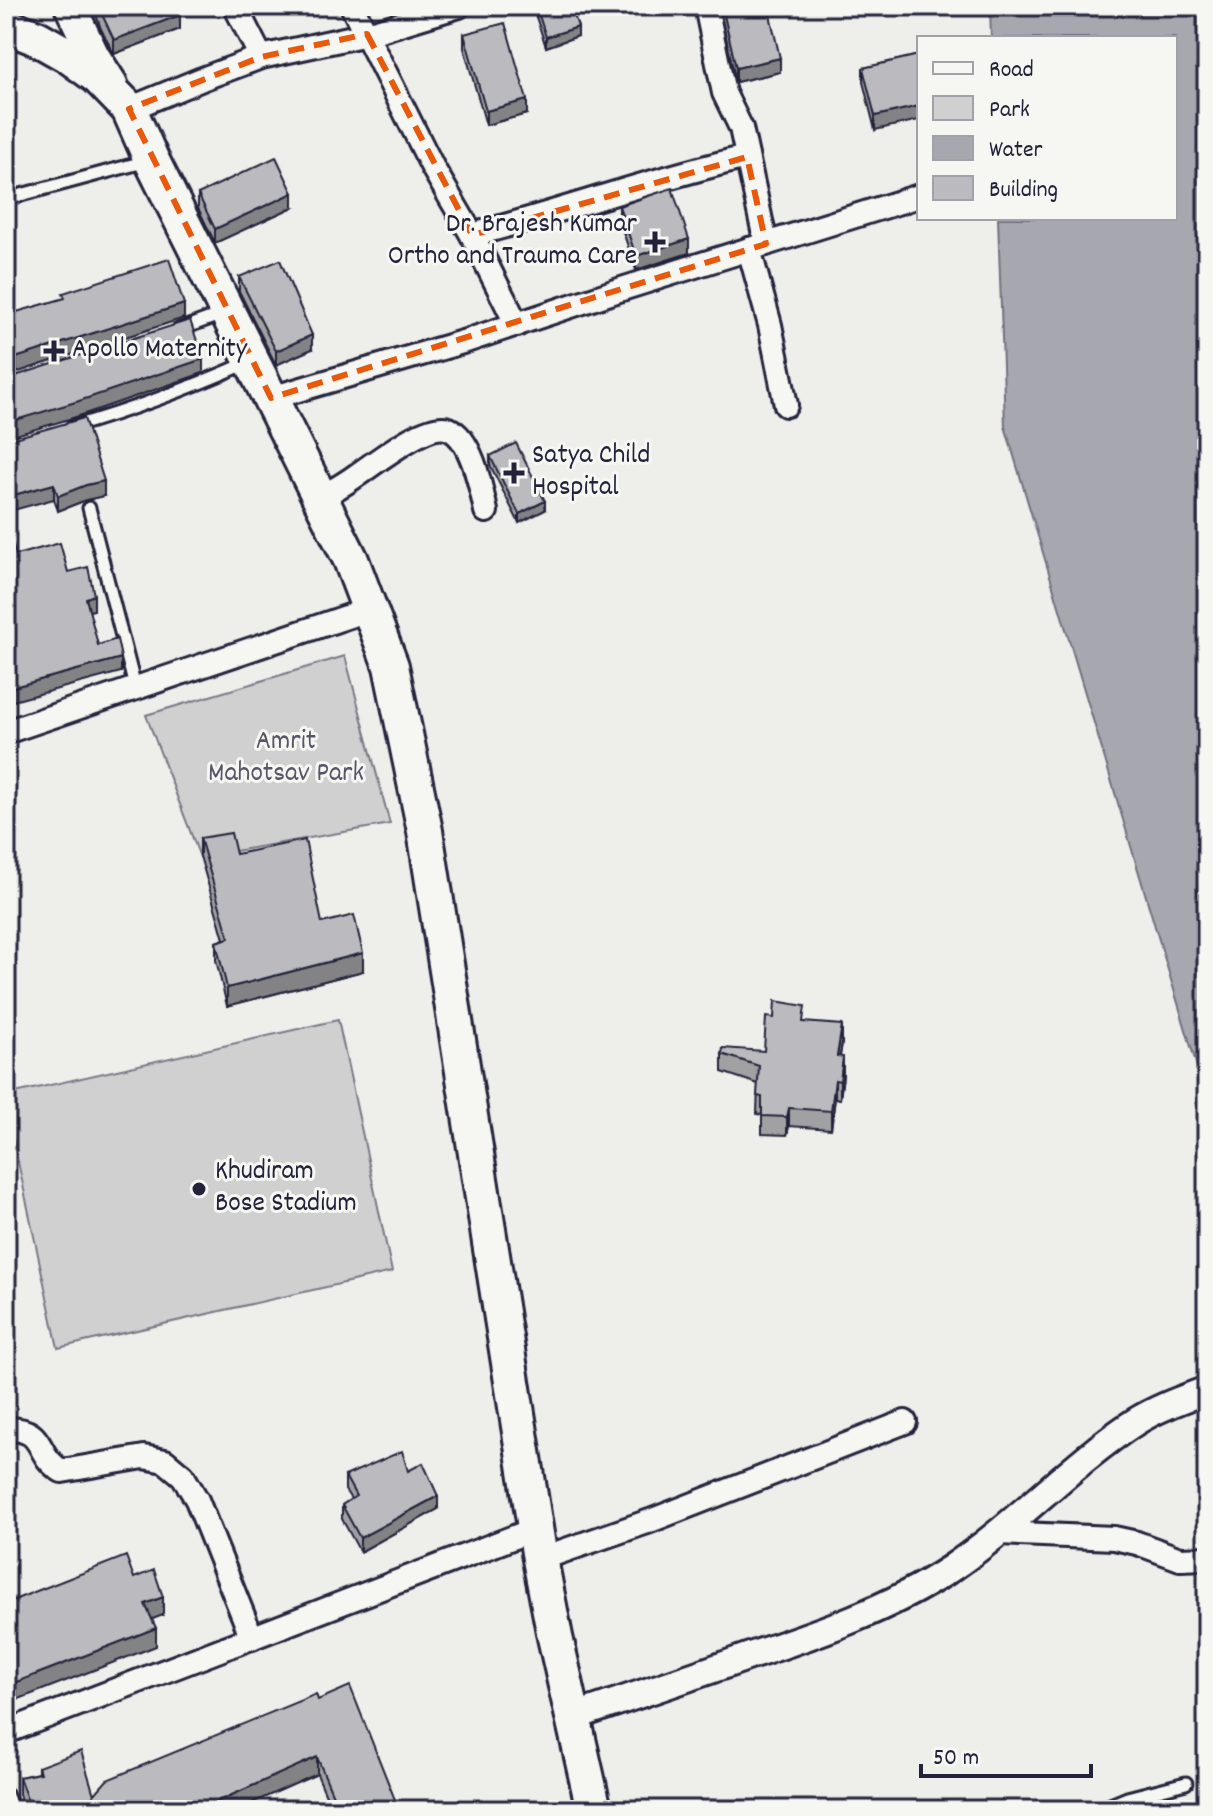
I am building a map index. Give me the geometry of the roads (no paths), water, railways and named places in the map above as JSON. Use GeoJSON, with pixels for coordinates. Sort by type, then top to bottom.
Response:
{"type":"FeatureCollection","features":[{"type":"Feature","properties":{"kind":"main road"},"geometry":{"type":"LineString","coordinates":[[70,6],[94,56],[129,109],[351,560],[391,666],[425,831],[537,1544],[594,1810]]}},
{"type":"Feature","properties":{"kind":"main road"},"geometry":{"type":"LineString","coordinates":[[6,26],[37,38],[69,56],[98,77],[129,109]]}},
{"type":"Feature","properties":{"kind":"street"},"geometry":{"type":"LineString","coordinates":[[235,6],[261,57]]}},
{"type":"Feature","properties":{"kind":"street"},"geometry":{"type":"LineString","coordinates":[[352,6],[433,168],[472,235],[517,325]]}},
{"type":"Feature","properties":{"kind":"street"},"geometry":{"type":"LineString","coordinates":[[129,109],[261,57],[367,34],[459,6]]}},
{"type":"Feature","properties":{"kind":"street"},"geometry":{"type":"LineString","coordinates":[[706,6],[724,93],[741,128],[747,157],[770,325],[786,405]]}},
{"type":"Feature","properties":{"kind":"street"},"geometry":{"type":"LineString","coordinates":[[472,235],[653,180],[747,157]]}},
{"type":"Feature","properties":{"kind":"street"},"geometry":{"type":"LineString","coordinates":[[271,398],[517,325],[917,197]]}},
{"type":"Feature","properties":{"kind":"street"},"geometry":{"type":"LineString","coordinates":[[320,498],[400,446],[441,427],[457,435],[466,447],[486,511]]}},
{"type":"Feature","properties":{"kind":"street"},"geometry":{"type":"LineString","coordinates":[[6,732],[370,609]]}},
{"type":"Feature","properties":{"kind":"street"},"geometry":{"type":"LineString","coordinates":[[573,1717],[829,1629],[873,1610],[950,1569],[1105,1443],[1138,1420],[1207,1390]]}},
{"type":"Feature","properties":{"kind":"street"},"geometry":{"type":"LineString","coordinates":[[6,1732],[252,1638],[537,1544],[664,1516],[905,1422]]}},
{"type":"Feature","properties":{"kind":"street"},"geometry":{"type":"LineString","coordinates":[[6,1429],[31,1433],[53,1466],[62,1471],[144,1457],[165,1461],[183,1476],[197,1500],[252,1638]]}},
{"type":"Feature","properties":{"kind":"street"},"geometry":{"type":"LineString","coordinates":[[998,1533],[1114,1538],[1180,1559],[1207,1558]]}},
{"type":"Feature","properties":{"kind":"lane"},"geometry":{"type":"LineString","coordinates":[[6,199],[151,159]]}},
{"type":"Feature","properties":{"kind":"lane"},"geometry":{"type":"LineString","coordinates":[[173,331],[227,312]]}},
{"type":"Feature","properties":{"kind":"lane"},"geometry":{"type":"LineString","coordinates":[[62,430],[202,383],[252,361]]}},
{"type":"Feature","properties":{"kind":"lane"},"geometry":{"type":"LineString","coordinates":[[89,508],[135,687]]}},
{"type":"Feature","properties":{"kind":"lane"},"geometry":{"type":"LineString","coordinates":[[1098,1810],[1127,1798],[1186,1783]]}},
{"type":"Feature","properties":{"kind":"lane"},"geometry":{"type":"LineString","coordinates":[[6,1794],[13,1810]]}},
{"type":"Feature","properties":{"kind":"water"},"geometry":{"type":"Polygon","coordinates":[[[990,6],[1207,6],[1207,1100],[1005,426],[998,220],[1177,220],[1177,36],[991,36],[990,6]]]}},
{"type":"Feature","properties":{"kind":"place","name":"Dr. Brajesh Kumar Ortho and Trauma Care"},"geometry":{"type":"Point","coordinates":[655,242]}},
{"type":"Feature","properties":{"kind":"place","name":"Apollo Maternity"},"geometry":{"type":"Point","coordinates":[54,351]}},
{"type":"Feature","properties":{"kind":"place","name":"Satya Child Hospital"},"geometry":{"type":"Point","coordinates":[514,473]}},
{"type":"Feature","properties":{"kind":"place","name":"Khudiram Bose Stadium"},"geometry":{"type":"Point","coordinates":[199,1189]}},
{"type":"Feature","properties":{"kind":"park label","name":"Amrit Mahotsav Park"},"geometry":{"type":"Point","coordinates":[286,759]}}]}
